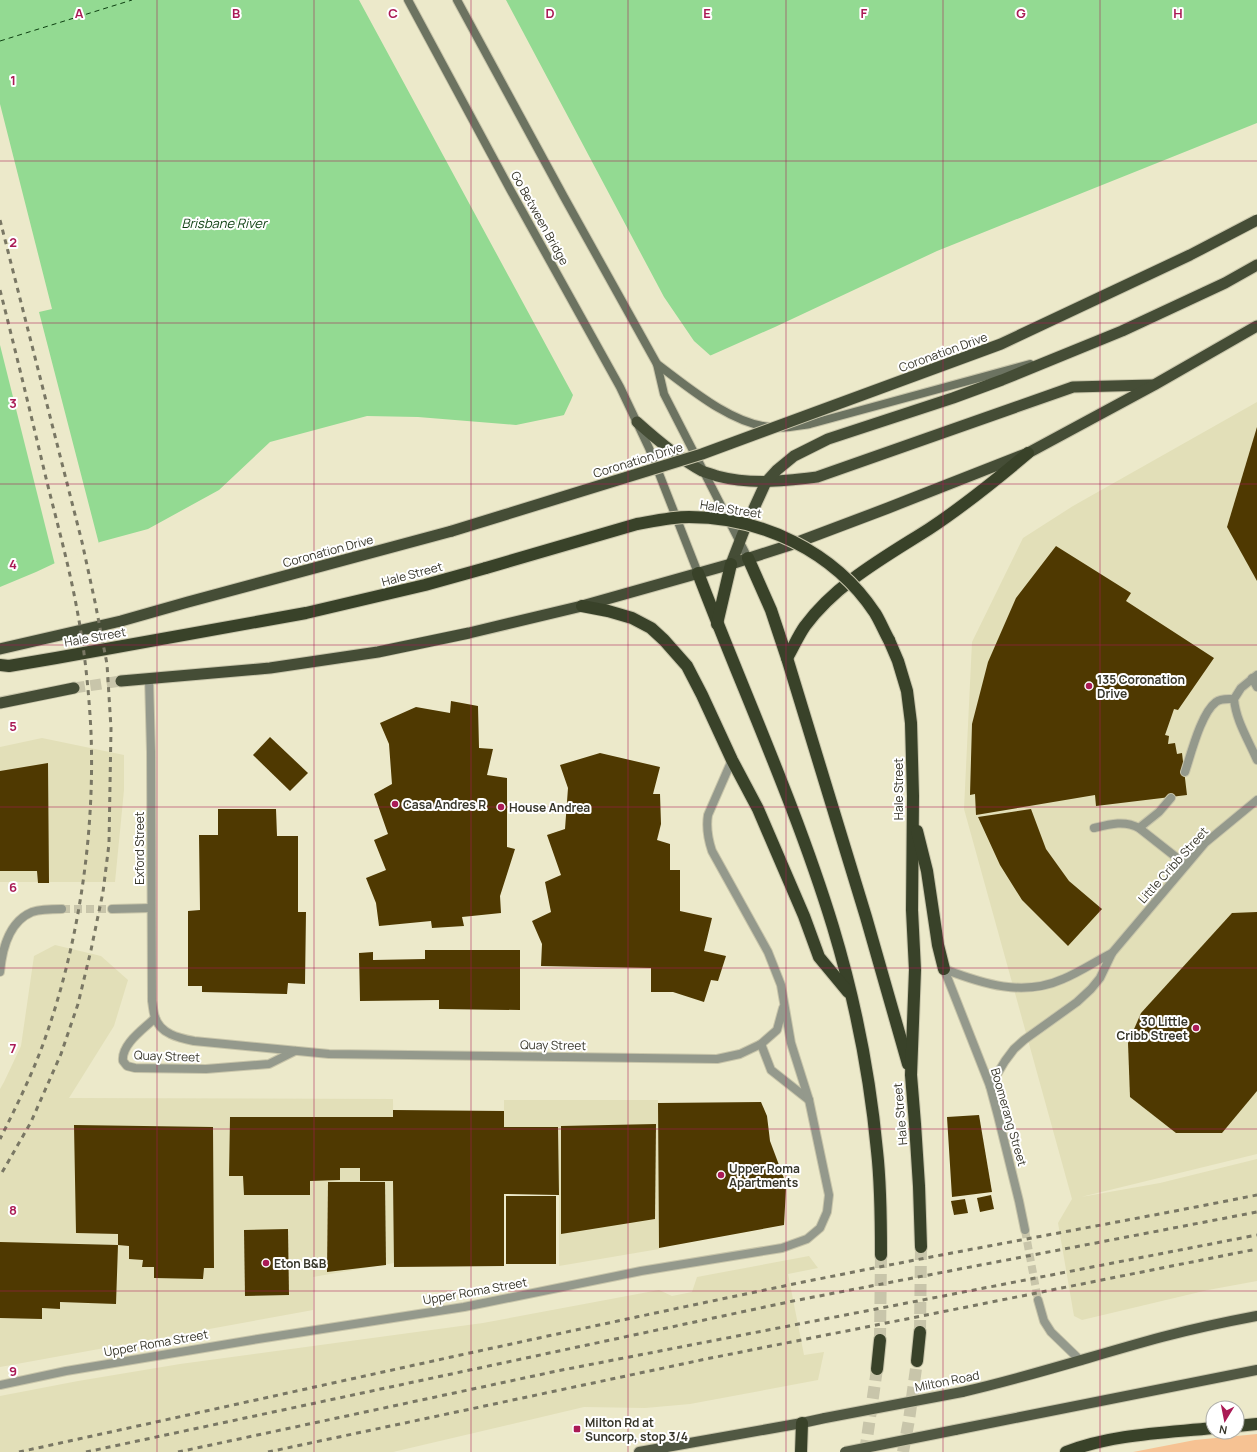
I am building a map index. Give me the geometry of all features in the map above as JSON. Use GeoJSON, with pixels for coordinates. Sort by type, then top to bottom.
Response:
{"type":"FeatureCollection","features":[{"type":"Feature","properties":{"kind":"highway","name":"Coronation Drive"},"geometry":{"type":"LineString","coordinates":[[0,649],[121,622],[188,602],[452,531],[702,454],[1001,344],[1190,255],[1257,220]]}},
{"type":"Feature","properties":{"kind":"highway"},"geometry":{"type":"LineString","coordinates":[[717,624],[731,564],[766,482],[777,470],[794,456],[828,439],[953,398],[1065,354],[1143,321],[1225,283],[1257,265]]}},
{"type":"Feature","properties":{"kind":"highway"},"geometry":{"type":"LineString","coordinates":[[121,681],[270,668],[378,652],[469,633],[582,606],[731,564],[790,545],[1028,453],[1154,385],[1257,326]]}},
{"type":"Feature","properties":{"kind":"highway"},"geometry":{"type":"LineString","coordinates":[[637,422],[668,449],[703,472],[734,480],[766,482],[817,477],[1073,388],[1154,385]]}},
{"type":"Feature","properties":{"kind":"highway"},"geometry":{"type":"LineString","coordinates":[[787,658],[804,627],[830,597],[880,559],[929,529],[971,499],[1028,453]]}},
{"type":"Feature","properties":{"kind":"highway","name":"Hale Street"},"geometry":{"type":"LineString","coordinates":[[0,665],[9,666],[306,613],[403,591],[638,524],[663,519],[687,517],[713,518],[760,527],[780,535],[813,553],[845,578],[864,598],[875,613],[898,661],[907,691],[911,723],[913,766],[912,910],[915,970],[911,1075],[916,1124],[921,1247]]}},
{"type":"Feature","properties":{"kind":"highway"},"geometry":{"type":"LineString","coordinates":[[748,558],[771,610],[787,658],[866,917],[911,1075]]}},
{"type":"Feature","properties":{"kind":"highway"},"geometry":{"type":"LineString","coordinates":[[698,573],[795,817],[812,862],[834,929],[862,1046],[878,1152],[882,1255]]}},
{"type":"Feature","properties":{"kind":"highway"},"geometry":{"type":"LineString","coordinates":[[582,606],[608,611],[632,618],[651,628],[678,654],[693,676],[732,760],[758,809],[804,916],[819,957],[850,994]]}},
{"type":"Feature","properties":{"kind":"highway"},"geometry":{"type":"LineString","coordinates":[[0,703],[74,688]]}},
{"type":"Feature","properties":{"kind":"highway"},"geometry":{"type":"LineString","coordinates":[[912,815],[927,871],[938,945],[944,969]]}},
{"type":"Feature","properties":{"kind":"highway"},"geometry":{"type":"LineString","coordinates":[[917,1361],[920,1332]]}},
{"type":"Feature","properties":{"kind":"highway"},"geometry":{"type":"LineString","coordinates":[[877,1369],[880,1340]]}},
{"type":"Feature","properties":{"kind":"highway"},"geometry":{"type":"LineString","coordinates":[[801,1452],[802,1423]]}},
{"type":"Feature","properties":{"kind":"highway"},"geometry":{"type":"LineString","coordinates":[[1245,1425],[1257,1424]]}},
{"type":"Feature","properties":{"kind":"highway"},"geometry":{"type":"LineString","coordinates":[[1066,1452],[1107,1440],[1145,1434],[1205,1429]]}},
{"type":"Feature","properties":{"kind":"main road","name":"Go Between Bridge"},"geometry":{"type":"LineString","coordinates":[[408,0],[511,191],[620,387],[649,448],[698,573]]}},
{"type":"Feature","properties":{"kind":"main road"},"geometry":{"type":"LineString","coordinates":[[457,0],[657,364],[664,394],[748,558]]}},
{"type":"Feature","properties":{"kind":"main road"},"geometry":{"type":"LineString","coordinates":[[657,364],[704,399],[751,424],[770,428],[810,424],[1065,354]]}},
{"type":"Feature","properties":{"kind":"main road","name":"Milton Road"},"geometry":{"type":"LineString","coordinates":[[639,1452],[802,1423],[962,1392],[1162,1337],[1257,1316]]}},
{"type":"Feature","properties":{"kind":"main road"},"geometry":{"type":"LineString","coordinates":[[845,1452],[1257,1370]]}},
{"type":"Feature","properties":{"kind":"street"},"geometry":{"type":"LineString","coordinates":[[1257,687],[1255,677],[1240,688],[1234,699],[1240,726],[1257,760]]}},
{"type":"Feature","properties":{"kind":"street","name":"Exford Street"},"geometry":{"type":"LineString","coordinates":[[148,678],[151,752],[152,1001],[155,1018]]}},
{"type":"Feature","properties":{"kind":"street"},"geometry":{"type":"LineString","coordinates":[[1185,772],[1203,720],[1209,708],[1216,701],[1222,699],[1234,699]]}},
{"type":"Feature","properties":{"kind":"street","name":"Upper Roma Street"},"geometry":{"type":"LineString","coordinates":[[0,1385],[127,1360],[258,1338],[464,1307],[641,1271],[782,1248],[807,1239],[820,1228],[827,1212],[829,1195],[809,1100],[791,1043],[781,985],[768,952],[712,850],[709,841],[706,822],[710,808],[732,760]]}},
{"type":"Feature","properties":{"kind":"street"},"geometry":{"type":"LineString","coordinates":[[1139,828],[1159,812],[1171,798]]}},
{"type":"Feature","properties":{"kind":"street","name":"Little Cribb Street"},"geometry":{"type":"LineString","coordinates":[[990,1086],[1004,1061],[1014,1049],[1024,1040],[1077,1002],[1100,978],[1112,953],[1205,844],[1257,800]]}},
{"type":"Feature","properties":{"kind":"street"},"geometry":{"type":"LineString","coordinates":[[1094,828],[1110,824],[1133,824],[1186,865]]}},
{"type":"Feature","properties":{"kind":"street"},"geometry":{"type":"LineString","coordinates":[[112,909],[151,908]]}},
{"type":"Feature","properties":{"kind":"street"},"geometry":{"type":"LineString","coordinates":[[0,972],[6,943],[18,920],[32,912],[62,909]]}},
{"type":"Feature","properties":{"kind":"street","name":"Little Cribb Street"},"geometry":{"type":"LineString","coordinates":[[944,969],[987,984],[1004,987],[1037,987],[1062,980],[1112,953]]}},
{"type":"Feature","properties":{"kind":"street","name":"Boomerang Street"},"geometry":{"type":"LineString","coordinates":[[944,969],[990,1086],[1025,1230]]}},
{"type":"Feature","properties":{"kind":"street","name":"Quay Street"},"geometry":{"type":"LineString","coordinates":[[296,1051],[269,1064],[206,1069],[135,1068],[127,1066],[123,1061],[124,1050],[131,1041],[155,1018],[166,1032],[178,1038],[218,1044],[296,1051],[329,1054],[717,1059],[740,1054],[761,1044],[777,1030],[784,1006]]}},
{"type":"Feature","properties":{"kind":"street"},"geometry":{"type":"LineString","coordinates":[[761,1044],[771,1070],[809,1100]]}},
{"type":"Feature","properties":{"kind":"street"},"geometry":{"type":"LineString","coordinates":[[1038,1300],[1044,1321],[1051,1332],[1081,1360]]}},
{"type":"Feature","properties":{"kind":"shaded area"},"geometry":{"type":"Polygon","coordinates":[[[1257,402],[1257,1154],[1081,1197],[1160,1183],[1257,1159],[1257,1281],[1208,1290],[1082,1320],[1074,1316],[1058,1223],[1072,1199],[964,809],[972,642],[1023,538],[1073,506],[1257,402]]]}},
{"type":"Feature","properties":{"kind":"shaded area"},"geometry":{"type":"Polygon","coordinates":[[[42,738],[124,755],[124,790],[115,882],[0,882],[0,747],[42,738]]]}},
{"type":"Feature","properties":{"kind":"shaded area"},"geometry":{"type":"Polygon","coordinates":[[[55,945],[101,956],[128,980],[114,1026],[69,1098],[393,1099],[394,1263],[313,1277],[313,1310],[0,1367],[0,1089],[21,1046],[34,956],[55,945]]]}},
{"type":"Feature","properties":{"kind":"shaded area"},"geometry":{"type":"Polygon","coordinates":[[[504,1100],[658,1100],[659,1249],[559,1266],[559,1195],[504,1194],[504,1100]]]}},
{"type":"Feature","properties":{"kind":"shaded area"},"geometry":{"type":"Polygon","coordinates":[[[809,1256],[818,1268],[788,1274],[804,1355],[824,1352],[818,1380],[690,1404],[645,1408],[584,1407],[393,1452],[0,1452],[0,1396],[180,1364],[483,1323],[659,1290],[672,1296],[692,1292],[697,1277],[809,1256]]]}},
{"type":"Feature","properties":{"kind":"shaded area"},"geometry":{"type":"Polygon","coordinates":[[[1257,1434],[1257,1452],[1133,1452],[1195,1440],[1245,1440],[1245,1435],[1257,1434]]]}},
{"type":"Feature","properties":{"kind":"water","name":"Brisbane River"},"geometry":{"type":"Polygon","coordinates":[[[0,0],[1257,0],[1257,123],[937,251],[775,327],[653,381],[608,406],[516,425],[418,417],[367,416],[270,442],[219,490],[148,529],[100,542],[0,587],[0,0]]]}},
{"type":"Feature","properties":{"kind":"pier"},"geometry":{"type":"Polygon","coordinates":[[[359,0],[506,0],[664,297],[694,341],[712,357],[654,382],[609,408],[563,417],[573,395],[359,0]]]}},
{"type":"Feature","properties":{"kind":"pier"},"geometry":{"type":"Polygon","coordinates":[[[0,104],[52,309],[39,312],[99,544],[55,565],[0,345],[0,104]]]}},
{"type":"Feature","properties":{"kind":"building"},"geometry":{"type":"Polygon","coordinates":[[[1257,427],[1257,581],[1227,527],[1257,427]]]}},
{"type":"Feature","properties":{"kind":"building","name":"135 Coronation Drive"},"geometry":{"type":"Polygon","coordinates":[[[1056,546],[1131,593],[1126,601],[1214,658],[1178,710],[1174,709],[1165,735],[1169,736],[1168,744],[1175,743],[1177,754],[1182,753],[1187,795],[1096,806],[1095,795],[976,815],[975,794],[970,795],[972,724],[988,662],[1016,598],[1056,546]]]}},
{"type":"Feature","properties":{"kind":"building"},"geometry":{"type":"Polygon","coordinates":[[[451,701],[478,706],[479,748],[493,749],[487,775],[507,778],[507,847],[515,849],[500,896],[501,913],[462,917],[464,926],[432,928],[431,921],[379,926],[376,903],[366,878],[386,870],[374,840],[388,834],[374,794],[392,784],[389,744],[380,723],[416,707],[450,713],[451,701]]]}},
{"type":"Feature","properties":{"kind":"building"},"geometry":{"type":"Polygon","coordinates":[[[270,737],[308,773],[290,791],[253,755],[270,737]]]}},
{"type":"Feature","properties":{"kind":"building"},"geometry":{"type":"Polygon","coordinates":[[[600,753],[660,767],[653,794],[660,794],[661,824],[657,840],[670,844],[670,870],[680,870],[680,911],[712,918],[704,951],[726,956],[718,981],[711,980],[704,1002],[673,992],[651,992],[651,968],[541,966],[542,944],[532,921],[551,912],[545,882],[561,875],[547,835],[565,829],[568,788],[560,765],[600,753]]]}},
{"type":"Feature","properties":{"kind":"building"},"geometry":{"type":"Polygon","coordinates":[[[48,763],[49,883],[38,883],[37,871],[0,871],[0,771],[48,763]]]}},
{"type":"Feature","properties":{"kind":"building"},"geometry":{"type":"Polygon","coordinates":[[[218,809],[276,809],[277,836],[298,836],[298,912],[306,912],[305,984],[288,983],[287,994],[202,992],[202,986],[188,986],[188,911],[200,910],[199,835],[218,835],[218,809]]]}},
{"type":"Feature","properties":{"kind":"building"},"geometry":{"type":"Polygon","coordinates":[[[1031,809],[1046,849],[1069,881],[1102,909],[1068,946],[1022,900],[1000,865],[978,817],[1031,809]]]}},
{"type":"Feature","properties":{"kind":"building","name":"30 Little Cribb Street"},"geometry":{"type":"Polygon","coordinates":[[[1257,912],[1257,1091],[1222,1133],[1176,1133],[1130,1097],[1128,1043],[1141,1013],[1232,913],[1257,912]]]}},
{"type":"Feature","properties":{"kind":"building"},"geometry":{"type":"Polygon","coordinates":[[[425,950],[520,950],[520,1010],[439,1009],[439,1000],[360,1001],[359,953],[373,952],[373,960],[425,959],[425,950]]]}},
{"type":"Feature","properties":{"kind":"building","name":"Upper Roma Apartments"},"geometry":{"type":"Polygon","coordinates":[[[761,1102],[767,1116],[770,1141],[785,1181],[784,1225],[659,1248],[658,1103],[761,1102]]]}},
{"type":"Feature","properties":{"kind":"building"},"geometry":{"type":"Polygon","coordinates":[[[393,1110],[504,1111],[504,1127],[558,1127],[559,1195],[504,1194],[504,1266],[394,1267],[393,1181],[360,1181],[360,1168],[340,1168],[340,1180],[310,1181],[310,1195],[244,1195],[243,1176],[229,1176],[230,1117],[393,1117],[393,1110]]]}},
{"type":"Feature","properties":{"kind":"building"},"geometry":{"type":"Polygon","coordinates":[[[979,1115],[992,1192],[952,1197],[947,1117],[979,1115]]]}},
{"type":"Feature","properties":{"kind":"building"},"geometry":{"type":"Polygon","coordinates":[[[656,1124],[655,1219],[561,1234],[561,1126],[656,1124]]]}},
{"type":"Feature","properties":{"kind":"building"},"geometry":{"type":"Polygon","coordinates":[[[74,1125],[213,1127],[214,1268],[204,1268],[203,1279],[154,1278],[154,1267],[142,1267],[143,1260],[129,1259],[129,1246],[118,1245],[118,1234],[76,1233],[74,1125]]]}},
{"type":"Feature","properties":{"kind":"building"},"geometry":{"type":"Polygon","coordinates":[[[328,1182],[385,1182],[386,1265],[327,1272],[328,1182]]]}},
{"type":"Feature","properties":{"kind":"building"},"geometry":{"type":"Polygon","coordinates":[[[991,1195],[994,1209],[980,1212],[977,1198],[991,1195]]]}},
{"type":"Feature","properties":{"kind":"building"},"geometry":{"type":"Polygon","coordinates":[[[506,1196],[556,1196],[556,1264],[506,1264],[506,1196]]]}},
{"type":"Feature","properties":{"kind":"building"},"geometry":{"type":"Polygon","coordinates":[[[965,1199],[968,1213],[954,1215],[951,1201],[965,1199]]]}},
{"type":"Feature","properties":{"kind":"building","name":"Eton B&B"},"geometry":{"type":"Polygon","coordinates":[[[288,1229],[289,1295],[245,1296],[244,1230],[288,1229]]]}},
{"type":"Feature","properties":{"kind":"building"},"geometry":{"type":"Polygon","coordinates":[[[0,1242],[118,1245],[116,1304],[60,1302],[60,1309],[42,1308],[42,1319],[0,1318],[0,1242]]]}},
{"type":"Feature","properties":{"kind":"ferry route"},"geometry":{"type":"LineString","coordinates":[[0,41],[132,0]]}},
{"type":"Feature","properties":{"kind":"tunnel"},"geometry":{"type":"LineString","coordinates":[[74,688],[121,681]]}},
{"type":"Feature","properties":{"kind":"tunnel"},"geometry":{"type":"LineString","coordinates":[[62,909],[112,909]]}},
{"type":"Feature","properties":{"kind":"tunnel"},"geometry":{"type":"LineString","coordinates":[[1025,1230],[1038,1300]]}},
{"type":"Feature","properties":{"kind":"tunnel"},"geometry":{"type":"LineString","coordinates":[[920,1332],[921,1247]]}},
{"type":"Feature","properties":{"kind":"tunnel"},"geometry":{"type":"LineString","coordinates":[[880,1340],[881,1255]]}},
{"type":"Feature","properties":{"kind":"tunnel"},"geometry":{"type":"LineString","coordinates":[[903,1452],[917,1361]]}},
{"type":"Feature","properties":{"kind":"tunnel"},"geometry":{"type":"LineString","coordinates":[[865,1452],[877,1369]]}},
{"type":"Feature","properties":{"kind":"railway"},"geometry":{"type":"LineString","coordinates":[[0,220],[82,542],[107,664],[111,728],[109,844],[103,892],[78,1004],[61,1054],[31,1122],[0,1176]]}},
{"type":"Feature","properties":{"kind":"railway"},"geometry":{"type":"LineString","coordinates":[[0,290],[75,598],[83,644],[88,688],[92,772],[87,852],[82,892],[65,971],[55,1010],[42,1047],[22,1094],[0,1139]]}},
{"type":"Feature","properties":{"kind":"railway"},"geometry":{"type":"LineString","coordinates":[[19,1452],[500,1346],[789,1285],[1257,1195]]}},
{"type":"Feature","properties":{"kind":"railway"},"geometry":{"type":"LineString","coordinates":[[86,1452],[793,1301],[1257,1212]]}},
{"type":"Feature","properties":{"kind":"railway"},"geometry":{"type":"LineString","coordinates":[[178,1452],[557,1371],[1257,1235]]}},
{"type":"Feature","properties":{"kind":"railway"},"geometry":{"type":"LineString","coordinates":[[268,1452],[706,1359],[1257,1249]]}},
{"type":"Feature","properties":{"kind":"place","name":"135 Coronation Drive"},"geometry":{"type":"Point","coordinates":[1089,686]}},
{"type":"Feature","properties":{"kind":"place","name":"Casa Andres R"},"geometry":{"type":"Point","coordinates":[395,804]}},
{"type":"Feature","properties":{"kind":"place","name":"House Andrea"},"geometry":{"type":"Point","coordinates":[501,807]}},
{"type":"Feature","properties":{"kind":"place","name":"30 Little Cribb Street"},"geometry":{"type":"Point","coordinates":[1196,1028]}},
{"type":"Feature","properties":{"kind":"place","name":"Upper Roma Apartments"},"geometry":{"type":"Point","coordinates":[721,1175]}},
{"type":"Feature","properties":{"kind":"place","name":"Eton B&B"},"geometry":{"type":"Point","coordinates":[266,1263]}},
{"type":"Feature","properties":{"kind":"place","name":"Milton Rd at Suncorp, stop 3/4"},"geometry":{"type":"Point","coordinates":[577,1429]}}]}
